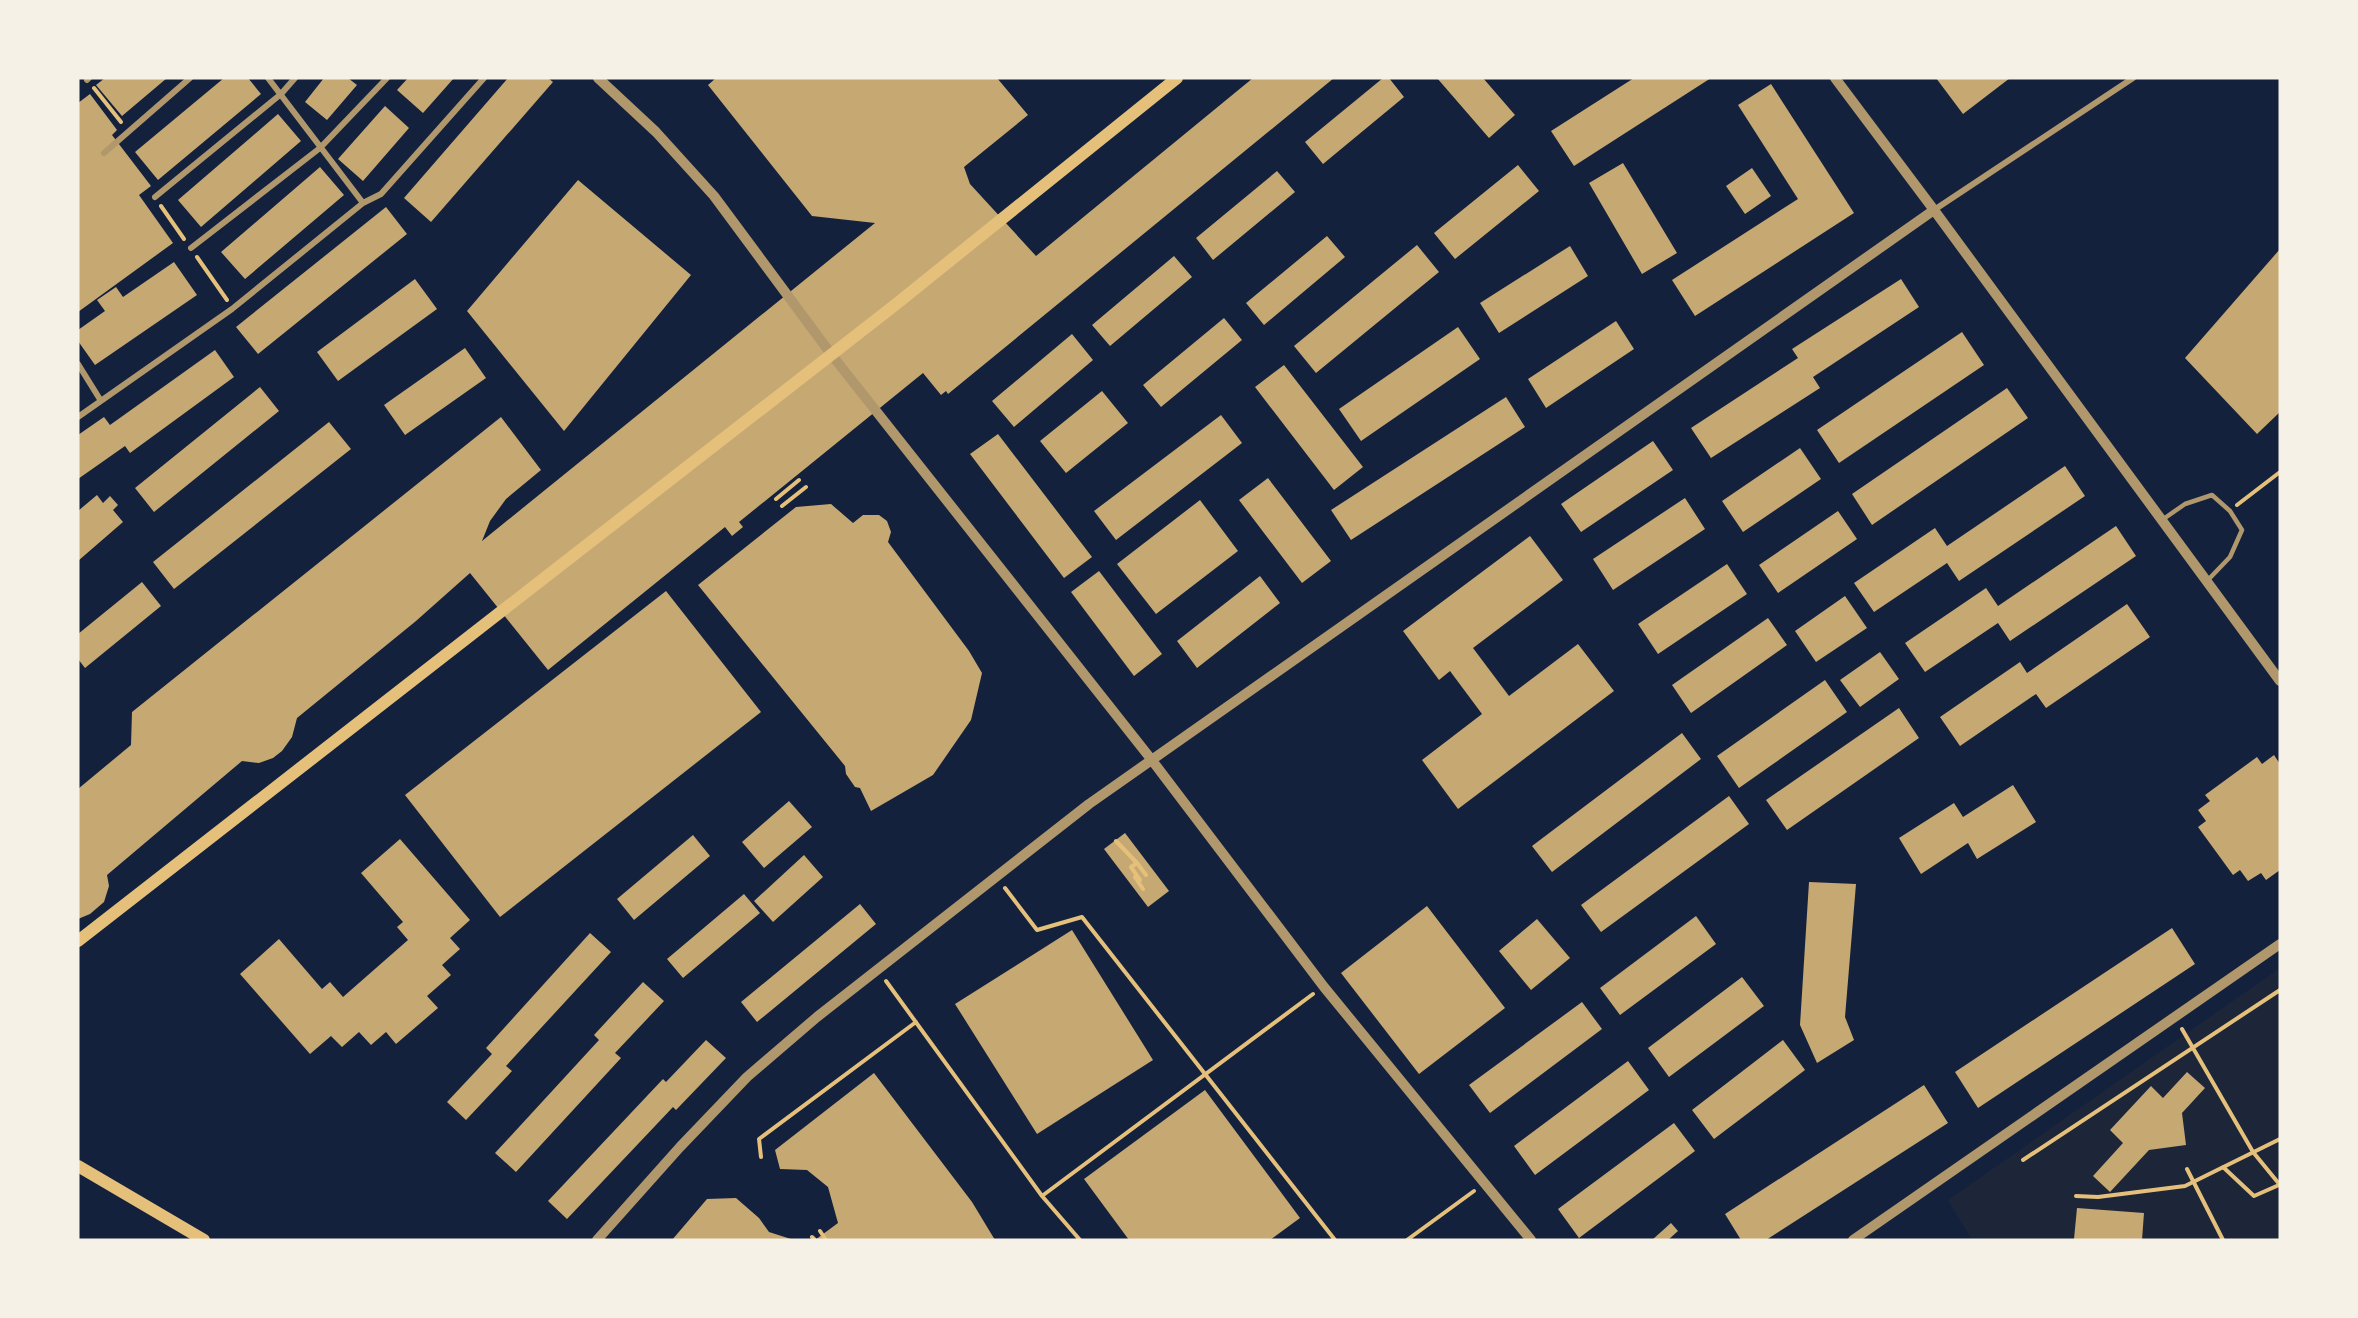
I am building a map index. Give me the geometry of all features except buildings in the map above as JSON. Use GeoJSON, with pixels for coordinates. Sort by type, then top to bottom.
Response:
{"type":"FeatureCollection","features":[{"type":"Feature","properties":{"kind":"main road"},"geometry":{"type":"LineString","coordinates":[[78,941],[831,354],[1177,78]]}},
{"type":"Feature","properties":{"kind":"main road"},"geometry":{"type":"LineString","coordinates":[[78,1166],[204,1240]]}},
{"type":"Feature","properties":{"kind":"street"},"geometry":{"type":"LineString","coordinates":[[104,153],[190,78]]}},
{"type":"Feature","properties":{"kind":"street"},"geometry":{"type":"LineString","coordinates":[[268,78],[363,202]]}},
{"type":"Feature","properties":{"kind":"street"},"geometry":{"type":"LineString","coordinates":[[155,197],[281,94],[295,78]]}},
{"type":"Feature","properties":{"kind":"street"},"geometry":{"type":"LineString","coordinates":[[191,248],[320,148],[387,78]]}},
{"type":"Feature","properties":{"kind":"street"},"geometry":{"type":"LineString","coordinates":[[78,417],[232,309],[363,202],[381,194],[484,78]]}},
{"type":"Feature","properties":{"kind":"street"},"geometry":{"type":"LineString","coordinates":[[598,78],[656,132],[714,196],[831,354],[1151,759],[1324,987],[1531,1240]]}},
{"type":"Feature","properties":{"kind":"street"},"geometry":{"type":"LineString","coordinates":[[1834,78],[1934,210],[2280,681]]}},
{"type":"Feature","properties":{"kind":"street"},"geometry":{"type":"LineString","coordinates":[[597,1240],[680,1147],[747,1077],[817,1017],[1089,804],[1934,210],[2133,78]]}},
{"type":"Feature","properties":{"kind":"street"},"geometry":{"type":"LineString","coordinates":[[78,364],[101,401]]}},
{"type":"Feature","properties":{"kind":"street"},"geometry":{"type":"LineString","coordinates":[[1853,1240],[2175,1019],[2280,944]]}},
{"type":"Feature","properties":{"kind":"lane"},"geometry":{"type":"LineString","coordinates":[[2162,520],[2185,504],[2212,495],[2230,511],[2242,530],[2230,556],[2207,581]]}},
{"type":"Feature","properties":{"kind":"path"},"geometry":{"type":"LineString","coordinates":[[88,79],[129,132]]}},
{"type":"Feature","properties":{"kind":"path"},"geometry":{"type":"LineString","coordinates":[[2230,511],[2280,472]]}},
{"type":"Feature","properties":{"kind":"path"},"geometry":{"type":"LineString","coordinates":[[776,499],[799,480]]}},
{"type":"Feature","properties":{"kind":"path"},"geometry":{"type":"LineString","coordinates":[[782,506],[806,487]]}},
{"type":"Feature","properties":{"kind":"path"},"geometry":{"type":"LineString","coordinates":[[1116,841],[1146,875]]}},
{"type":"Feature","properties":{"kind":"path"},"geometry":{"type":"LineString","coordinates":[[1137,863],[1131,867],[1140,880]]}},
{"type":"Feature","properties":{"kind":"path"},"geometry":{"type":"LineString","coordinates":[[1140,870],[1149,882]]}},
{"type":"Feature","properties":{"kind":"path"},"geometry":{"type":"LineString","coordinates":[[997,876],[1037,930],[1082,917],[1335,1240]]}},
{"type":"Feature","properties":{"kind":"path"},"geometry":{"type":"LineString","coordinates":[[1134,877],[1143,889]]}},
{"type":"Feature","properties":{"kind":"path"},"geometry":{"type":"LineString","coordinates":[[878,971],[1042,1196],[1080,1240]]}},
{"type":"Feature","properties":{"kind":"path"},"geometry":{"type":"LineString","coordinates":[[1042,1196],[1207,1076],[1324,987]]}},
{"type":"Feature","properties":{"kind":"path"},"geometry":{"type":"LineString","coordinates":[[2023,1160],[2280,990]]}},
{"type":"Feature","properties":{"kind":"path"},"geometry":{"type":"LineString","coordinates":[[2175,1019],[2253,1152],[2280,1184],[2254,1196],[2223,1167]]}},
{"type":"Feature","properties":{"kind":"path"},"geometry":{"type":"LineString","coordinates":[[761,1157],[759,1139],[916,1022]]}},
{"type":"Feature","properties":{"kind":"path"},"geometry":{"type":"LineString","coordinates":[[2076,1196],[2098,1197],[2185,1186],[2280,1139]]}},
{"type":"Feature","properties":{"kind":"path"},"geometry":{"type":"LineString","coordinates":[[2187,1169],[2223,1240]]}},
{"type":"Feature","properties":{"kind":"path"},"geometry":{"type":"LineString","coordinates":[[1407,1240],[1485,1183]]}},
{"type":"Feature","properties":{"kind":"path"},"geometry":{"type":"LineString","coordinates":[[820,1232],[826,1240]]}},
{"type":"Feature","properties":{"kind":"shaded area"},"geometry":{"type":"Polygon","coordinates":[[[2280,968],[2280,1240],[1972,1240],[1948,1200],[2280,968]]]}}]}
